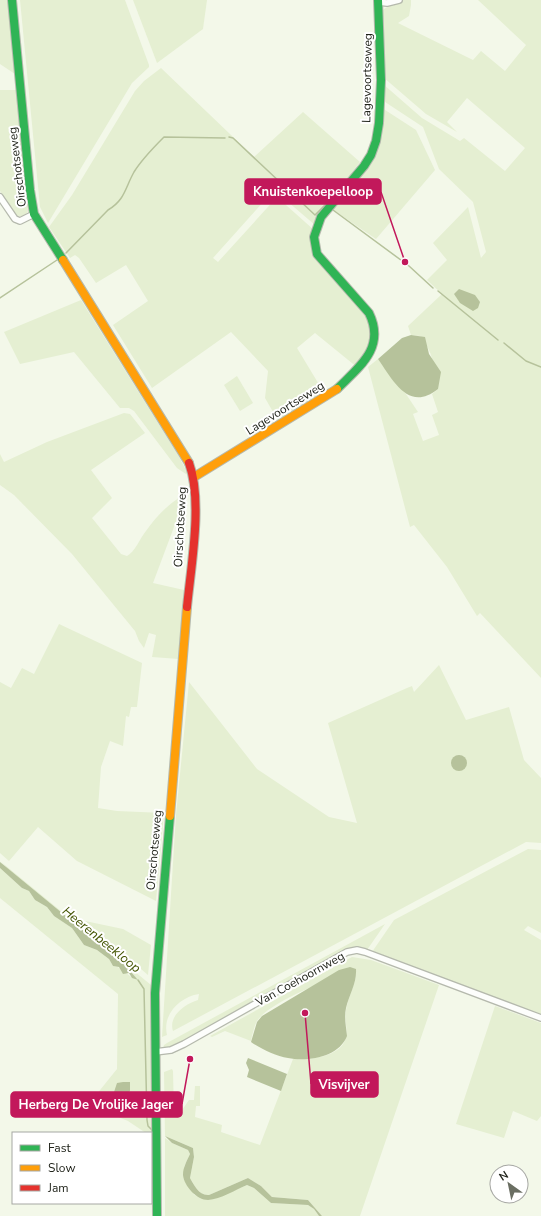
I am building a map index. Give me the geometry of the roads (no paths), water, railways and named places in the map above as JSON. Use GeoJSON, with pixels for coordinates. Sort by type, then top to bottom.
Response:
{"type":"FeatureCollection","features":[{"type":"Feature","properties":{"kind":"street","name":"Oirschotseweg"},"geometry":{"type":"LineString","coordinates":[[12,0],[30,190],[34,214],[183,452],[194,477],[196,502],[158,940],[155,993],[157,1216]]}},
{"type":"Feature","properties":{"kind":"street"},"geometry":{"type":"LineString","coordinates":[[378,1],[387,3],[399,0]]}},
{"type":"Feature","properties":{"kind":"street","name":"Lagevoortseweg"},"geometry":{"type":"LineString","coordinates":[[194,477],[327,397],[366,360],[372,348],[374,324],[369,313],[317,254],[314,244],[314,233],[317,223],[323,213],[338,197],[371,155],[378,135],[381,83],[378,1]]}},
{"type":"Feature","properties":{"kind":"street"},"geometry":{"type":"LineString","coordinates":[[0,197],[15,219],[20,221],[34,214]]}},
{"type":"Feature","properties":{"kind":"street","name":"Van Coehoornweg"},"geometry":{"type":"LineString","coordinates":[[155,1052],[171,1050],[184,1044],[347,952],[357,950],[541,1018]]}},
{"type":"Feature","properties":{"kind":"waterway"},"geometry":{"type":"LineString","coordinates":[[66,253],[108,210],[118,202],[137,167],[164,137],[225,138]]}},
{"type":"Feature","properties":{"kind":"waterway"},"geometry":{"type":"LineString","coordinates":[[229,137],[233,138],[315,215],[326,204]]}},
{"type":"Feature","properties":{"kind":"waterway"},"geometry":{"type":"LineString","coordinates":[[333,210],[409,266],[433,288]]}},
{"type":"Feature","properties":{"kind":"waterway"},"geometry":{"type":"LineString","coordinates":[[0,298],[57,260]]}},
{"type":"Feature","properties":{"kind":"waterway"},"geometry":{"type":"LineString","coordinates":[[438,291],[498,340]]}},
{"type":"Feature","properties":{"kind":"waterway"},"geometry":{"type":"LineString","coordinates":[[504,343],[526,361],[541,367]]}},
{"type":"Feature","properties":{"kind":"waterway","name":"Heerenbeekloop"},"geometry":{"type":"LineString","coordinates":[[138,980],[144,989],[147,1120],[148,1126],[153,1131]]}},
{"type":"Feature","properties":{"kind":"place","name":"Knuistenkoepelloop"},"geometry":{"type":"Point","coordinates":[405,262]}},
{"type":"Feature","properties":{"kind":"place","name":"Visvijver"},"geometry":{"type":"Point","coordinates":[305,1013]}},
{"type":"Feature","properties":{"kind":"place","name":"Herberg De Vrolijke Jager"},"geometry":{"type":"Point","coordinates":[190,1059]}}]}
